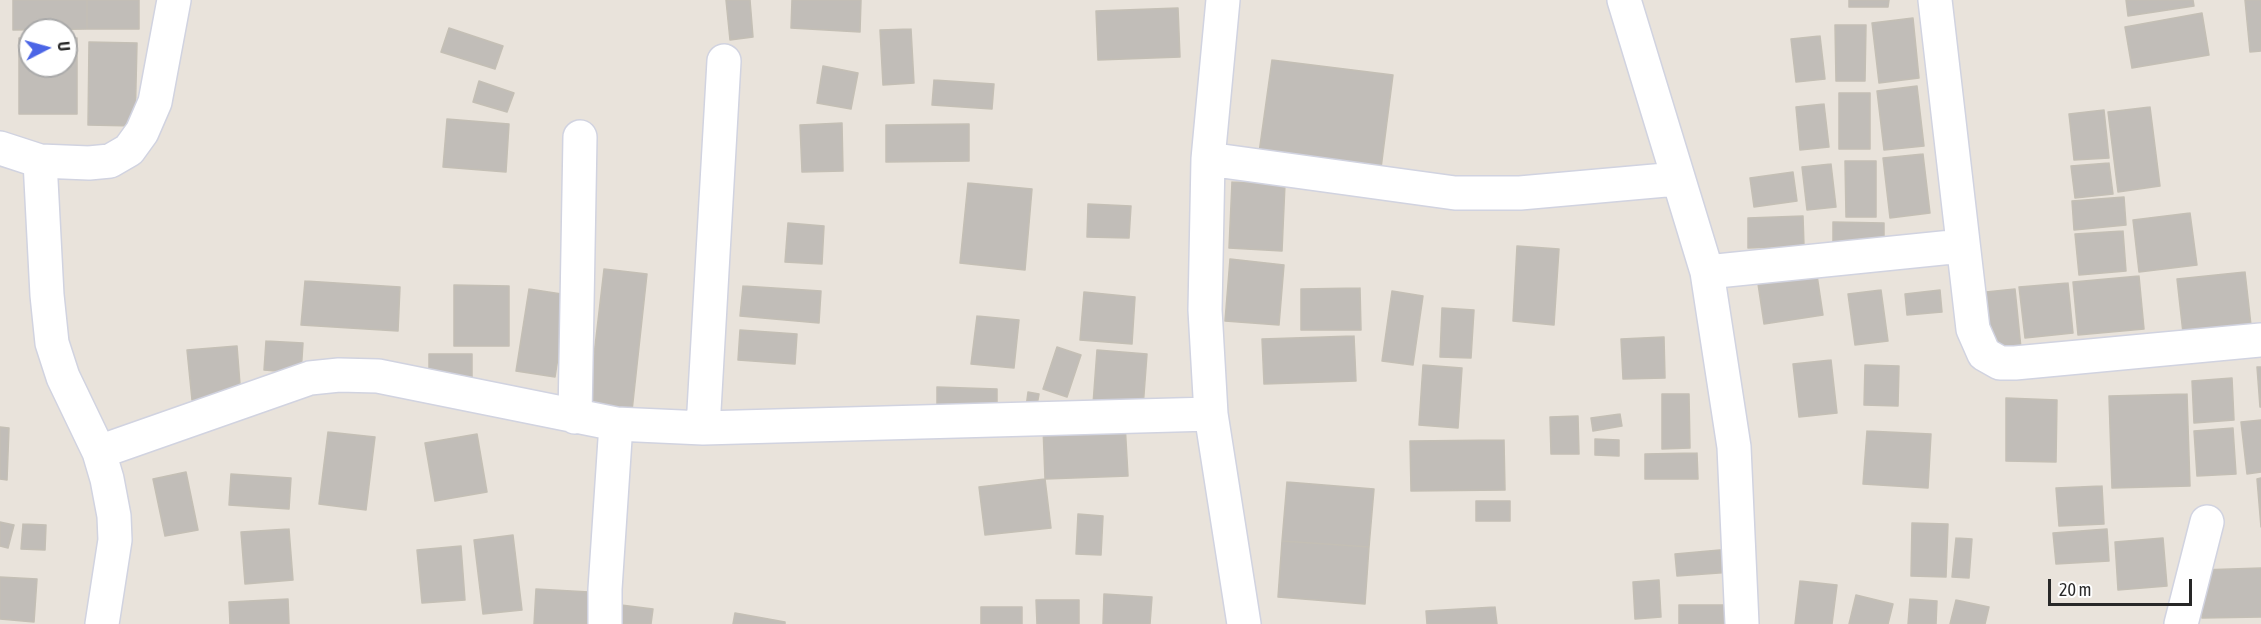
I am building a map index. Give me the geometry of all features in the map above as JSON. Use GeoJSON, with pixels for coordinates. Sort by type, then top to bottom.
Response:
{"type":"FeatureCollection","features":[{"type":"Feature","properties":{"kind":"street"},"geometry":{"type":"LineString","coordinates":[[0,148],[40,161],[89,164],[110,160],[129,150],[142,132],[155,102],[174,0]]}},
{"type":"Feature","properties":{"kind":"street"},"geometry":{"type":"LineString","coordinates":[[1223,0],[1208,159],[1205,310],[1211,414],[1244,624]]}},
{"type":"Feature","properties":{"kind":"street"},"geometry":{"type":"LineString","coordinates":[[1624,0],[1707,272],[1734,447],[1742,624]]}},
{"type":"Feature","properties":{"kind":"street"},"geometry":{"type":"LineString","coordinates":[[1935,0],[1973,329],[1984,354],[2000,363],[2261,340]]}},
{"type":"Feature","properties":{"kind":"street"},"geometry":{"type":"LineString","coordinates":[[703,428],[724,61]]}},
{"type":"Feature","properties":{"kind":"street"},"geometry":{"type":"LineString","coordinates":[[575,417],[580,137]]}},
{"type":"Feature","properties":{"kind":"street"},"geometry":{"type":"LineString","coordinates":[[1208,159],[1455,193],[1520,193],[1677,179]]}},
{"type":"Feature","properties":{"kind":"street"},"geometry":{"type":"LineString","coordinates":[[40,161],[46,296],[52,344],[63,376],[99,452],[114,516],[115,540],[102,624]]}},
{"type":"Feature","properties":{"kind":"street"},"geometry":{"type":"LineString","coordinates":[[1707,272],[1962,246]]}},
{"type":"Feature","properties":{"kind":"street"},"geometry":{"type":"LineString","coordinates":[[99,452],[310,378],[339,375],[378,376],[616,424],[703,428],[1211,414]]}},
{"type":"Feature","properties":{"kind":"street"},"geometry":{"type":"LineString","coordinates":[[605,624],[605,589],[616,424]]}},
{"type":"Feature","properties":{"kind":"street"},"geometry":{"type":"LineString","coordinates":[[2181,624],[2207,522]]}},
{"type":"Feature","properties":{"kind":"building"},"geometry":{"type":"Polygon","coordinates":[[[13,0],[87,0],[87,29],[78,29],[78,18],[18,18],[18,30],[13,30],[13,0]]]}},
{"type":"Feature","properties":{"kind":"building"},"geometry":{"type":"Polygon","coordinates":[[[87,0],[139,0],[139,29],[87,29],[87,0]]]}},
{"type":"Feature","properties":{"kind":"building"},"geometry":{"type":"Polygon","coordinates":[[[726,0],[750,0],[753,37],[730,40],[726,0]]]}},
{"type":"Feature","properties":{"kind":"building"},"geometry":{"type":"Polygon","coordinates":[[[792,0],[861,0],[860,32],[791,28],[792,0]]]}},
{"type":"Feature","properties":{"kind":"building"},"geometry":{"type":"Polygon","coordinates":[[[1849,0],[1889,0],[1888,7],[1849,7],[1849,0]]]}},
{"type":"Feature","properties":{"kind":"building"},"geometry":{"type":"Polygon","coordinates":[[[2126,0],[2193,0],[2194,6],[2128,16],[2126,0]]]}},
{"type":"Feature","properties":{"kind":"building"},"geometry":{"type":"Polygon","coordinates":[[[2245,0],[2261,0],[2261,51],[2250,52],[2245,0]]]}},
{"type":"Feature","properties":{"kind":"building"},"geometry":{"type":"Polygon","coordinates":[[[1178,8],[1180,57],[1098,60],[1096,11],[1178,8]]]}},
{"type":"Feature","properties":{"kind":"building"},"geometry":{"type":"Polygon","coordinates":[[[2202,13],[2209,55],[2132,68],[2125,27],[2202,13]]]}},
{"type":"Feature","properties":{"kind":"building"},"geometry":{"type":"Polygon","coordinates":[[[1913,18],[1919,78],[1879,83],[1872,23],[1913,18]]]}},
{"type":"Feature","properties":{"kind":"building"},"geometry":{"type":"Polygon","coordinates":[[[1835,25],[1866,25],[1865,81],[1836,81],[1835,25]]]}},
{"type":"Feature","properties":{"kind":"building"},"geometry":{"type":"Polygon","coordinates":[[[449,28],[503,46],[495,69],[441,52],[449,28]]]}},
{"type":"Feature","properties":{"kind":"building"},"geometry":{"type":"Polygon","coordinates":[[[911,29],[914,83],[883,85],[880,30],[911,29]]]}},
{"type":"Feature","properties":{"kind":"building"},"geometry":{"type":"Polygon","coordinates":[[[1820,36],[1825,79],[1796,82],[1791,39],[1820,36]]]}},
{"type":"Feature","properties":{"kind":"building"},"geometry":{"type":"Polygon","coordinates":[[[89,42],[137,43],[135,126],[88,125],[89,42]]]}},
{"type":"Feature","properties":{"kind":"building"},"geometry":{"type":"Polygon","coordinates":[[[1272,60],[1393,75],[1380,176],[1258,160],[1272,60]]]}},
{"type":"Feature","properties":{"kind":"building"},"geometry":{"type":"Polygon","coordinates":[[[823,66],[858,73],[851,109],[817,103],[823,66]]]}},
{"type":"Feature","properties":{"kind":"building"},"geometry":{"type":"Polygon","coordinates":[[[19,78],[77,78],[77,114],[19,114],[19,78]]]}},
{"type":"Feature","properties":{"kind":"building"},"geometry":{"type":"Polygon","coordinates":[[[934,80],[994,84],[992,109],[932,105],[934,80]]]}},
{"type":"Feature","properties":{"kind":"building"},"geometry":{"type":"Polygon","coordinates":[[[479,81],[514,93],[507,112],[473,102],[479,81]]]}},
{"type":"Feature","properties":{"kind":"building"},"geometry":{"type":"Polygon","coordinates":[[[1917,86],[1924,146],[1884,150],[1877,91],[1917,86]]]}},
{"type":"Feature","properties":{"kind":"building"},"geometry":{"type":"Polygon","coordinates":[[[1839,93],[1870,93],[1870,149],[1839,149],[1839,93]]]}},
{"type":"Feature","properties":{"kind":"building"},"geometry":{"type":"Polygon","coordinates":[[[1824,104],[1829,147],[1800,150],[1796,107],[1824,104]]]}},
{"type":"Feature","properties":{"kind":"building"},"geometry":{"type":"Polygon","coordinates":[[[2150,107],[2160,186],[2118,192],[2108,112],[2150,107]]]}},
{"type":"Feature","properties":{"kind":"building"},"geometry":{"type":"Polygon","coordinates":[[[2104,110],[2109,158],[2074,160],[2069,114],[2104,110]]]}},
{"type":"Feature","properties":{"kind":"building"},"geometry":{"type":"Polygon","coordinates":[[[447,119],[509,124],[506,172],[443,167],[447,119]]]}},
{"type":"Feature","properties":{"kind":"building"},"geometry":{"type":"Polygon","coordinates":[[[842,123],[843,171],[802,172],[800,125],[842,123]]]}},
{"type":"Feature","properties":{"kind":"building"},"geometry":{"type":"Polygon","coordinates":[[[969,124],[969,161],[886,162],[886,125],[969,124]]]}},
{"type":"Feature","properties":{"kind":"building"},"geometry":{"type":"Polygon","coordinates":[[[1923,154],[1930,213],[1890,218],[1883,158],[1923,154]]]}},
{"type":"Feature","properties":{"kind":"building"},"geometry":{"type":"Polygon","coordinates":[[[1845,161],[1876,161],[1876,217],[1846,217],[1845,161]]]}},
{"type":"Feature","properties":{"kind":"building"},"geometry":{"type":"Polygon","coordinates":[[[2109,163],[2113,194],[2075,198],[2071,166],[2109,163]]]}},
{"type":"Feature","properties":{"kind":"building"},"geometry":{"type":"Polygon","coordinates":[[[1831,164],[1836,207],[1807,210],[1802,167],[1831,164]]]}},
{"type":"Feature","properties":{"kind":"building"},"geometry":{"type":"Polygon","coordinates":[[[1793,172],[1797,201],[1754,207],[1750,178],[1793,172]]]}},
{"type":"Feature","properties":{"kind":"building"},"geometry":{"type":"Polygon","coordinates":[[[1232,182],[1285,184],[1282,251],[1229,248],[1232,182]]]}},
{"type":"Feature","properties":{"kind":"building"},"geometry":{"type":"Polygon","coordinates":[[[968,183],[1032,189],[1025,270],[960,263],[968,183]]]}},
{"type":"Feature","properties":{"kind":"building"},"geometry":{"type":"Polygon","coordinates":[[[2124,197],[2126,225],[2074,230],[2072,201],[2124,197]]]}},
{"type":"Feature","properties":{"kind":"building"},"geometry":{"type":"Polygon","coordinates":[[[1088,204],[1131,206],[1129,238],[1087,237],[1088,204]]]}},
{"type":"Feature","properties":{"kind":"building"},"geometry":{"type":"Polygon","coordinates":[[[2190,213],[2197,265],[2139,272],[2133,220],[2190,213]]]}},
{"type":"Feature","properties":{"kind":"building"},"geometry":{"type":"Polygon","coordinates":[[[1803,216],[1804,246],[1748,248],[1748,218],[1803,216]]]}},
{"type":"Feature","properties":{"kind":"building"},"geometry":{"type":"Polygon","coordinates":[[[1833,222],[1884,223],[1884,249],[1833,249],[1833,222]]]}},
{"type":"Feature","properties":{"kind":"building"},"geometry":{"type":"Polygon","coordinates":[[[788,223],[824,226],[822,264],[785,262],[788,223]]]}},
{"type":"Feature","properties":{"kind":"building"},"geometry":{"type":"Polygon","coordinates":[[[2123,231],[2126,271],[2079,275],[2075,234],[2123,231]]]}},
{"type":"Feature","properties":{"kind":"building"},"geometry":{"type":"Polygon","coordinates":[[[1517,246],[1559,249],[1554,325],[1513,321],[1517,246]]]}},
{"type":"Feature","properties":{"kind":"building"},"geometry":{"type":"Polygon","coordinates":[[[1230,259],[1284,265],[1279,325],[1225,321],[1230,259]]]}},
{"type":"Feature","properties":{"kind":"building"},"geometry":{"type":"Polygon","coordinates":[[[604,269],[647,274],[631,420],[587,415],[604,269]]]}},
{"type":"Feature","properties":{"kind":"building"},"geometry":{"type":"Polygon","coordinates":[[[2245,272],[2252,334],[2184,342],[2177,279],[2245,272]]]}},
{"type":"Feature","properties":{"kind":"building"},"geometry":{"type":"Polygon","coordinates":[[[1817,275],[1823,315],[1764,324],[1758,284],[1817,275]]]}},
{"type":"Feature","properties":{"kind":"building"},"geometry":{"type":"Polygon","coordinates":[[[2139,276],[2144,329],[2078,335],[2073,282],[2139,276]]]}},
{"type":"Feature","properties":{"kind":"building"},"geometry":{"type":"Polygon","coordinates":[[[305,281],[400,287],[398,331],[301,325],[305,281]]]}},
{"type":"Feature","properties":{"kind":"building"},"geometry":{"type":"Polygon","coordinates":[[[2068,283],[2073,333],[2025,338],[2019,287],[2068,283]]]}},
{"type":"Feature","properties":{"kind":"building"},"geometry":{"type":"Polygon","coordinates":[[[454,285],[509,286],[509,346],[454,346],[454,285]]]}},
{"type":"Feature","properties":{"kind":"building"},"geometry":{"type":"Polygon","coordinates":[[[743,286],[821,291],[819,323],[740,316],[743,286]]]}},
{"type":"Feature","properties":{"kind":"building"},"geometry":{"type":"Polygon","coordinates":[[[1360,288],[1361,330],[1301,330],[1301,289],[1360,288]]]}},
{"type":"Feature","properties":{"kind":"building"},"geometry":{"type":"Polygon","coordinates":[[[529,289],[568,295],[555,377],[516,371],[529,289]]]}},
{"type":"Feature","properties":{"kind":"building"},"geometry":{"type":"Polygon","coordinates":[[[2015,289],[2021,348],[1992,351],[1986,292],[2015,289]]]}},
{"type":"Feature","properties":{"kind":"building"},"geometry":{"type":"Polygon","coordinates":[[[1881,290],[1888,341],[1855,345],[1848,294],[1881,290]]]}},
{"type":"Feature","properties":{"kind":"building"},"geometry":{"type":"Polygon","coordinates":[[[1940,290],[1942,312],[1907,315],[1905,294],[1940,290]]]}},
{"type":"Feature","properties":{"kind":"building"},"geometry":{"type":"Polygon","coordinates":[[[1392,291],[1423,296],[1413,365],[1382,361],[1392,291]]]}},
{"type":"Feature","properties":{"kind":"building"},"geometry":{"type":"Polygon","coordinates":[[[1084,292],[1135,297],[1132,344],[1080,340],[1084,292]]]}},
{"type":"Feature","properties":{"kind":"building"},"geometry":{"type":"Polygon","coordinates":[[[1442,308],[1474,310],[1471,358],[1440,357],[1442,308]]]}},
{"type":"Feature","properties":{"kind":"building"},"geometry":{"type":"Polygon","coordinates":[[[977,316],[1019,320],[1014,368],[971,364],[977,316]]]}},
{"type":"Feature","properties":{"kind":"building"},"geometry":{"type":"Polygon","coordinates":[[[740,330],[797,334],[795,364],[738,360],[740,330]]]}},
{"type":"Feature","properties":{"kind":"building"},"geometry":{"type":"Polygon","coordinates":[[[1354,336],[1356,381],[1264,384],[1262,339],[1354,336]]]}},
{"type":"Feature","properties":{"kind":"building"},"geometry":{"type":"Polygon","coordinates":[[[1664,337],[1665,378],[1623,379],[1621,339],[1664,337]]]}},
{"type":"Feature","properties":{"kind":"building"},"geometry":{"type":"Polygon","coordinates":[[[266,341],[303,343],[301,373],[264,370],[266,341]]]}},
{"type":"Feature","properties":{"kind":"building"},"geometry":{"type":"Polygon","coordinates":[[[237,346],[241,397],[192,400],[187,350],[237,346]]]}},
{"type":"Feature","properties":{"kind":"building"},"geometry":{"type":"Polygon","coordinates":[[[1057,347],[1081,355],[1067,397],[1043,389],[1057,347]]]}},
{"type":"Feature","properties":{"kind":"building"},"geometry":{"type":"Polygon","coordinates":[[[1097,350],[1147,354],[1143,408],[1093,404],[1097,350]]]}},
{"type":"Feature","properties":{"kind":"building"},"geometry":{"type":"Polygon","coordinates":[[[429,354],[472,354],[472,384],[429,383],[429,354]]]}},
{"type":"Feature","properties":{"kind":"building"},"geometry":{"type":"Polygon","coordinates":[[[1831,360],[1837,413],[1799,417],[1793,364],[1831,360]]]}},
{"type":"Feature","properties":{"kind":"building"},"geometry":{"type":"Polygon","coordinates":[[[1423,365],[1462,368],[1458,428],[1419,425],[1423,365]]]}},
{"type":"Feature","properties":{"kind":"building"},"geometry":{"type":"Polygon","coordinates":[[[1865,365],[1899,366],[1898,406],[1864,405],[1865,365]]]}},
{"type":"Feature","properties":{"kind":"building"},"geometry":{"type":"Polygon","coordinates":[[[2257,367],[2261,367],[2261,407],[2260,407],[2257,367]]]}},
{"type":"Feature","properties":{"kind":"building"},"geometry":{"type":"Polygon","coordinates":[[[2232,378],[2234,420],[2194,423],[2192,381],[2232,378]]]}},
{"type":"Feature","properties":{"kind":"building"},"geometry":{"type":"Polygon","coordinates":[[[937,387],[997,389],[997,413],[937,411],[937,387]]]}},
{"type":"Feature","properties":{"kind":"building"},"geometry":{"type":"Polygon","coordinates":[[[1028,392],[1039,394],[1035,416],[1025,415],[1028,392]]]}},
{"type":"Feature","properties":{"kind":"building"},"geometry":{"type":"Polygon","coordinates":[[[1662,394],[1689,394],[1690,448],[1662,449],[1662,394]]]}},
{"type":"Feature","properties":{"kind":"building"},"geometry":{"type":"Polygon","coordinates":[[[2187,394],[2190,486],[2112,488],[2109,396],[2187,394]]]}},
{"type":"Feature","properties":{"kind":"building"},"geometry":{"type":"Polygon","coordinates":[[[2006,398],[2057,400],[2056,462],[2006,461],[2006,398]]]}},
{"type":"Feature","properties":{"kind":"building"},"geometry":{"type":"Polygon","coordinates":[[[1620,414],[1622,426],[1593,431],[1591,418],[1620,414]]]}},
{"type":"Feature","properties":{"kind":"building"},"geometry":{"type":"Polygon","coordinates":[[[1578,416],[1579,454],[1551,454],[1550,417],[1578,416]]]}},
{"type":"Feature","properties":{"kind":"building"},"geometry":{"type":"Polygon","coordinates":[[[2261,420],[2261,472],[2247,474],[2241,422],[2261,420]]]}},
{"type":"Feature","properties":{"kind":"building"},"geometry":{"type":"Polygon","coordinates":[[[1125,423],[1128,476],[1045,479],[1043,427],[1125,423]]]}},
{"type":"Feature","properties":{"kind":"building"},"geometry":{"type":"Polygon","coordinates":[[[0,427],[9,428],[7,480],[0,479],[0,427]]]}},
{"type":"Feature","properties":{"kind":"building"},"geometry":{"type":"Polygon","coordinates":[[[2233,428],[2236,474],[2197,476],[2194,431],[2233,428]]]}},
{"type":"Feature","properties":{"kind":"building"},"geometry":{"type":"Polygon","coordinates":[[[1867,431],[1931,434],[1928,488],[1863,484],[1867,431]]]}},
{"type":"Feature","properties":{"kind":"building"},"geometry":{"type":"Polygon","coordinates":[[[328,432],[375,437],[366,510],[319,504],[328,432]]]}},
{"type":"Feature","properties":{"kind":"building"},"geometry":{"type":"Polygon","coordinates":[[[477,434],[487,492],[435,501],[425,443],[477,434]]]}},
{"type":"Feature","properties":{"kind":"building"},"geometry":{"type":"Polygon","coordinates":[[[1595,439],[1619,440],[1619,456],[1595,455],[1595,439]]]}},
{"type":"Feature","properties":{"kind":"building"},"geometry":{"type":"Polygon","coordinates":[[[1504,440],[1505,490],[1411,491],[1410,441],[1504,440]]]}},
{"type":"Feature","properties":{"kind":"building"},"geometry":{"type":"Polygon","coordinates":[[[1697,453],[1698,479],[1645,479],[1645,454],[1697,453]]]}},
{"type":"Feature","properties":{"kind":"building"},"geometry":{"type":"Polygon","coordinates":[[[186,472],[198,530],[165,536],[153,479],[186,472]]]}},
{"type":"Feature","properties":{"kind":"building"},"geometry":{"type":"Polygon","coordinates":[[[231,474],[291,478],[289,509],[229,505],[231,474]]]}},
{"type":"Feature","properties":{"kind":"building"},"geometry":{"type":"Polygon","coordinates":[[[2261,478],[2261,527],[2257,479],[2261,478]]]}},
{"type":"Feature","properties":{"kind":"building"},"geometry":{"type":"Polygon","coordinates":[[[1045,479],[1051,528],[985,535],[979,487],[1045,479]]]}},
{"type":"Feature","properties":{"kind":"building"},"geometry":{"type":"Polygon","coordinates":[[[1287,482],[1374,489],[1369,547],[1282,541],[1287,482]]]}},
{"type":"Feature","properties":{"kind":"building"},"geometry":{"type":"Polygon","coordinates":[[[2102,486],[2104,524],[2059,526],[2056,488],[2102,486]]]}},
{"type":"Feature","properties":{"kind":"building"},"geometry":{"type":"Polygon","coordinates":[[[1476,501],[1510,501],[1510,521],[1476,521],[1476,501]]]}},
{"type":"Feature","properties":{"kind":"building"},"geometry":{"type":"Polygon","coordinates":[[[1078,514],[1103,516],[1101,555],[1076,554],[1078,514]]]}},
{"type":"Feature","properties":{"kind":"building"},"geometry":{"type":"Polygon","coordinates":[[[0,522],[14,525],[8,548],[0,546],[0,522]]]}},
{"type":"Feature","properties":{"kind":"building"},"geometry":{"type":"Polygon","coordinates":[[[1912,523],[1948,524],[1946,577],[1911,576],[1912,523]]]}},
{"type":"Feature","properties":{"kind":"building"},"geometry":{"type":"Polygon","coordinates":[[[23,524],[46,525],[45,550],[21,549],[23,524]]]}},
{"type":"Feature","properties":{"kind":"building"},"geometry":{"type":"Polygon","coordinates":[[[289,529],[293,580],[245,584],[241,532],[289,529]]]}},
{"type":"Feature","properties":{"kind":"building"},"geometry":{"type":"Polygon","coordinates":[[[2107,529],[2109,561],[2056,564],[2053,533],[2107,529]]]}},
{"type":"Feature","properties":{"kind":"building"},"geometry":{"type":"Polygon","coordinates":[[[513,535],[522,610],[483,614],[474,540],[513,535]]]}},
{"type":"Feature","properties":{"kind":"building"},"geometry":{"type":"Polygon","coordinates":[[[1956,538],[1972,539],[1969,578],[1952,577],[1956,538]]]}},
{"type":"Feature","properties":{"kind":"building"},"geometry":{"type":"Polygon","coordinates":[[[2163,538],[2167,586],[2118,590],[2115,542],[2163,538]]]}},
{"type":"Feature","properties":{"kind":"building"},"geometry":{"type":"Polygon","coordinates":[[[1282,541],[1369,547],[1365,604],[1278,597],[1282,541]]]}},
{"type":"Feature","properties":{"kind":"building"},"geometry":{"type":"Polygon","coordinates":[[[461,546],[465,600],[422,603],[417,550],[461,546]]]}},
{"type":"Feature","properties":{"kind":"building"},"geometry":{"type":"Polygon","coordinates":[[[1731,549],[1733,572],[1677,576],[1675,554],[1731,549]]]}},
{"type":"Feature","properties":{"kind":"building"},"geometry":{"type":"Polygon","coordinates":[[[2261,568],[2261,617],[2202,618],[2201,570],[2261,568]]]}},
{"type":"Feature","properties":{"kind":"building"},"geometry":{"type":"Polygon","coordinates":[[[0,577],[37,579],[34,622],[0,619],[0,577]]]}},
{"type":"Feature","properties":{"kind":"building"},"geometry":{"type":"Polygon","coordinates":[[[1659,580],[1661,617],[1635,619],[1633,582],[1659,580]]]}},
{"type":"Feature","properties":{"kind":"building"},"geometry":{"type":"Polygon","coordinates":[[[1800,581],[1837,585],[1832,624],[1795,624],[1800,581]]]}},
{"type":"Feature","properties":{"kind":"building"},"geometry":{"type":"Polygon","coordinates":[[[536,589],[589,592],[587,624],[534,624],[536,589]]]}},
{"type":"Feature","properties":{"kind":"building"},"geometry":{"type":"Polygon","coordinates":[[[1104,594],[1152,597],[1150,624],[1103,624],[1104,594]]]}},
{"type":"Feature","properties":{"kind":"building"},"geometry":{"type":"Polygon","coordinates":[[[1856,595],[1893,604],[1888,624],[1849,624],[1856,595]]]}},
{"type":"Feature","properties":{"kind":"building"},"geometry":{"type":"Polygon","coordinates":[[[288,599],[289,624],[230,624],[229,602],[288,599]]]}},
{"type":"Feature","properties":{"kind":"building"},"geometry":{"type":"Polygon","coordinates":[[[1910,599],[1937,601],[1936,624],[1908,624],[1910,599]]]}},
{"type":"Feature","properties":{"kind":"building"},"geometry":{"type":"Polygon","coordinates":[[[1036,600],[1079,600],[1079,624],[1037,624],[1036,600]]]}},
{"type":"Feature","properties":{"kind":"building"},"geometry":{"type":"Polygon","coordinates":[[[1956,600],[1989,607],[1985,624],[1950,624],[1956,600]]]}},
{"type":"Feature","properties":{"kind":"building"},"geometry":{"type":"Polygon","coordinates":[[[613,604],[653,609],[651,624],[610,624],[613,604]]]}},
{"type":"Feature","properties":{"kind":"building"},"geometry":{"type":"Polygon","coordinates":[[[1679,605],[1729,605],[1729,624],[1679,624],[1679,605]]]}},
{"type":"Feature","properties":{"kind":"building"},"geometry":{"type":"Polygon","coordinates":[[[981,607],[1022,607],[1022,624],[981,624],[981,607]]]}},
{"type":"Feature","properties":{"kind":"building"},"geometry":{"type":"Polygon","coordinates":[[[1495,607],[1497,624],[1427,624],[1426,611],[1495,607]]]}},
{"type":"Feature","properties":{"kind":"building"},"geometry":{"type":"Polygon","coordinates":[[[735,613],[785,622],[785,624],[733,624],[735,613]]]}}]}
